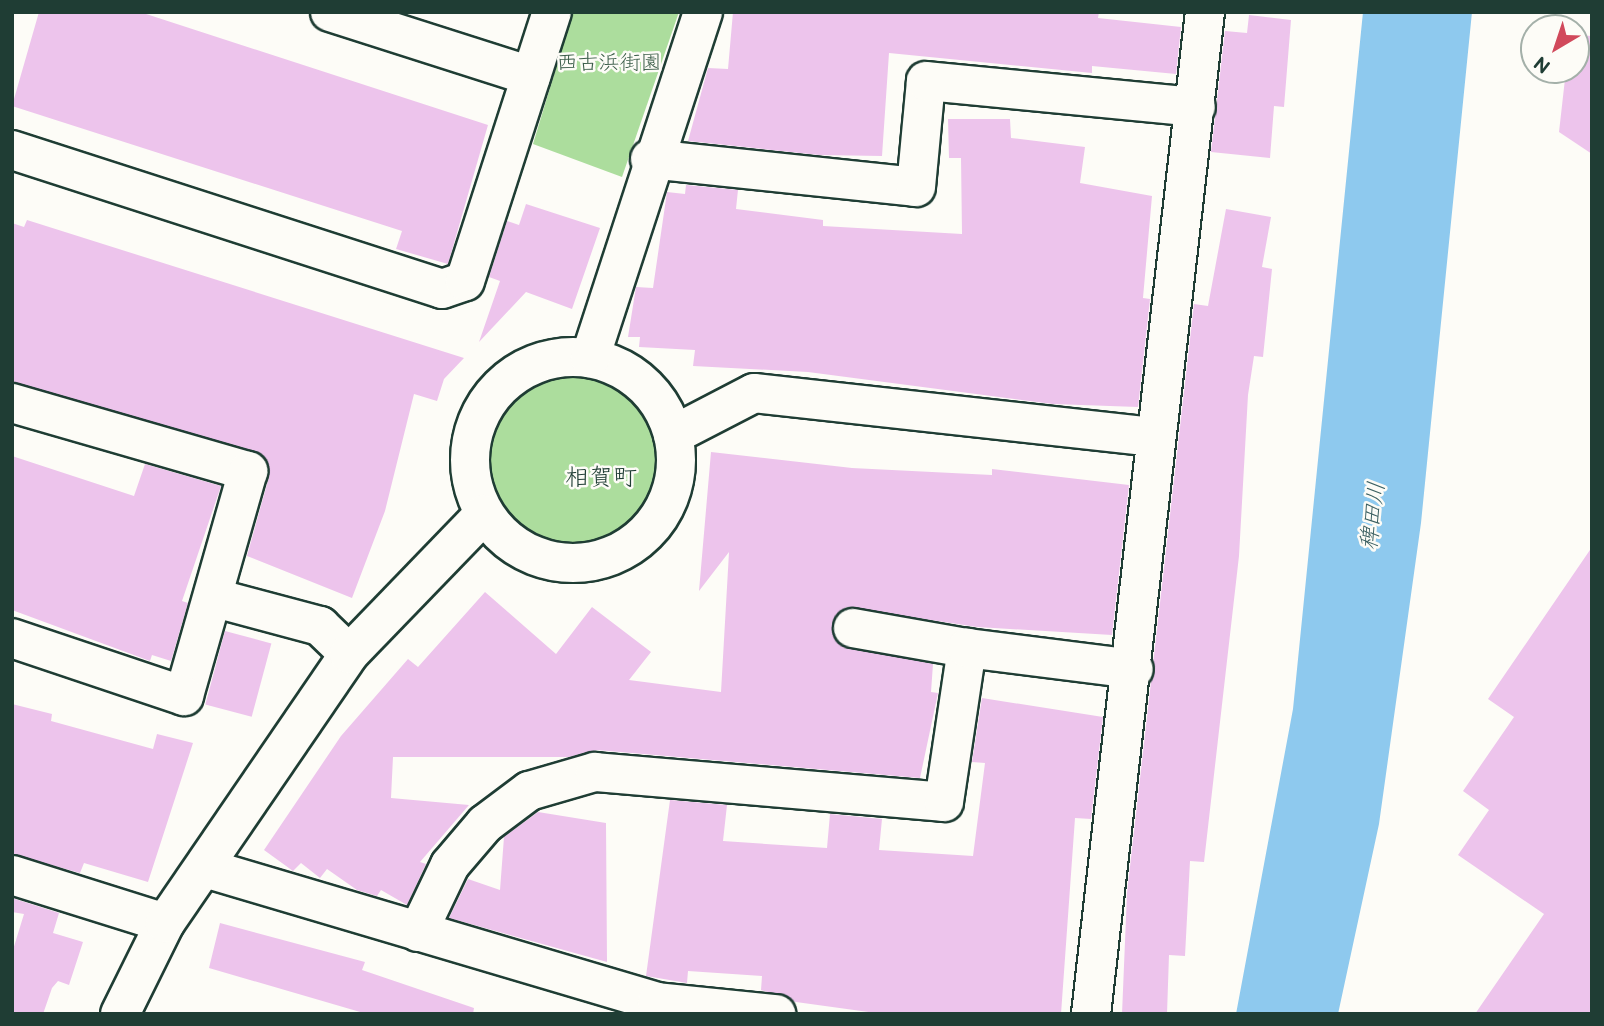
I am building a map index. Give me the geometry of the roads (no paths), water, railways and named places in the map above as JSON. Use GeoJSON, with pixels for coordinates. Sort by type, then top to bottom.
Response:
{"type":"FeatureCollection","features":[{"type":"Feature","properties":{"kind":"street"},"geometry":{"type":"LineString","coordinates":[[330,12],[531,76]]}},
{"type":"Feature","properties":{"kind":"street"},"geometry":{"type":"LineString","coordinates":[[12,150],[442,289],[465,281],[552,12]]}},
{"type":"Feature","properties":{"kind":"street"},"geometry":{"type":"LineString","coordinates":[[590,358],[650,159],[703,12]]}},
{"type":"Feature","properties":{"kind":"street"},"geometry":{"type":"LineString","coordinates":[[1091,1014],[1134,669],[1155,437],[1196,107],[1205,12]]}},
{"type":"Feature","properties":{"kind":"street"},"geometry":{"type":"LineString","coordinates":[[650,159],[916,187],[926,81],[1196,107]]}},
{"type":"Feature","properties":{"kind":"street"},"geometry":{"type":"LineString","coordinates":[[556,358],[590,358],[623,369],[650,391],[673,435],[674,488],[659,519],[635,544],[605,560],[570,564],[537,557],[507,540],[484,514],[472,482],[470,449],[479,416],[498,389],[525,369],[556,358]]}},
{"type":"Feature","properties":{"kind":"street"},"geometry":{"type":"LineString","coordinates":[[673,435],[754,393],[1155,437]]}},
{"type":"Feature","properties":{"kind":"street"},"geometry":{"type":"LineString","coordinates":[[12,403],[247,471],[215,598],[184,696],[12,638]]}},
{"type":"Feature","properties":{"kind":"street"},"geometry":{"type":"LineString","coordinates":[[120,1014],[165,923],[349,654],[484,514]]}},
{"type":"Feature","properties":{"kind":"street"},"geometry":{"type":"LineString","coordinates":[[215,598],[320,626],[349,654]]}},
{"type":"Feature","properties":{"kind":"street"},"geometry":{"type":"LineString","coordinates":[[853,628],[967,648],[1134,669]]}},
{"type":"Feature","properties":{"kind":"street"},"geometry":{"type":"LineString","coordinates":[[418,932],[450,865],[485,824],[529,791],[595,772],[944,803],[967,648]]}},
{"type":"Feature","properties":{"kind":"street"},"geometry":{"type":"LineString","coordinates":[[205,868],[657,1002],[776,1014]]}},
{"type":"Feature","properties":{"kind":"street"},"geometry":{"type":"LineString","coordinates":[[12,875],[165,923]]}},
{"type":"Feature","properties":{"kind":"water","name":"稗田川"},"geometry":{"type":"Polygon","coordinates":[[[1363,12],[1472,12],[1421,523],[1379,824],[1338,1014],[1236,1014],[1293,709],[1363,12]]]}},
{"type":"Feature","properties":{"kind":"district","name":"相賀町"},"geometry":{"type":"Point","coordinates":[601,478]}},
{"type":"Feature","properties":{"kind":"park label","name":"西古浜街園"},"geometry":{"type":"Point","coordinates":[609,63]}}]}
